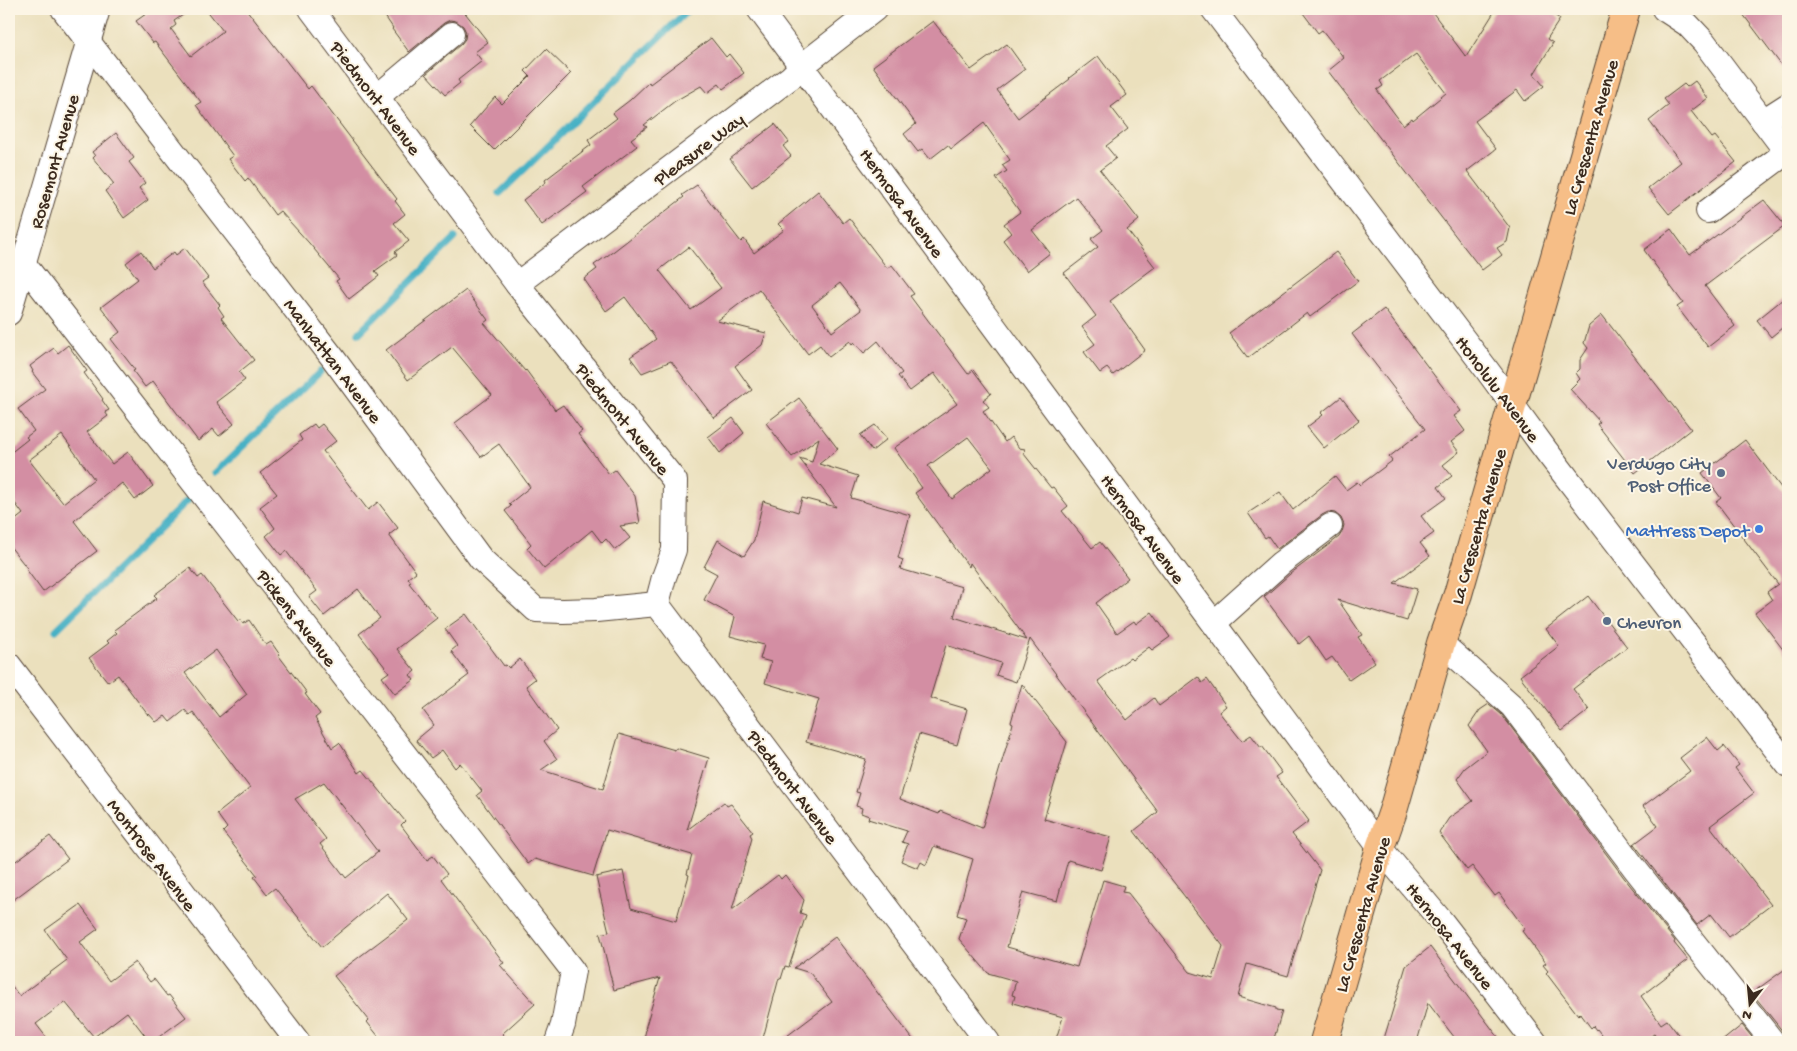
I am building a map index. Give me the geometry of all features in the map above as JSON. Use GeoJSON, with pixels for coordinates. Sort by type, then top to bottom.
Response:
{"type":"FeatureCollection","features":[{"type":"Feature","properties":{"kind":"main road","name":"La Crescenta Avenue"},"geometry":{"type":"LineString","coordinates":[[1324,1042],[1441,643],[1458,594],[1626,9]]}},
{"type":"Feature","properties":{"kind":"street","name":"Manhattan Avenue"},"geometry":{"type":"LineString","coordinates":[[63,9],[334,358],[481,558],[536,610],[596,610],[657,604]]}},
{"type":"Feature","properties":{"kind":"street","name":"Rosemont Avenue"},"geometry":{"type":"LineString","coordinates":[[9,312],[98,9]]}},
{"type":"Feature","properties":{"kind":"street","name":"Piedmont Avenue"},"geometry":{"type":"LineString","coordinates":[[311,9],[517,284],[675,481],[674,550],[657,604],[988,1042]]}},
{"type":"Feature","properties":{"kind":"street","name":"Hermosa Avenue"},"geometry":{"type":"LineString","coordinates":[[759,9],[1380,848],[1442,922],[1535,1042]]}},
{"type":"Feature","properties":{"kind":"street","name":"Pleasure Way"},"geometry":{"type":"LineString","coordinates":[[517,284],[791,77],[802,66],[875,9]]}},
{"type":"Feature","properties":{"kind":"street","name":"Honolulu Avenue"},"geometry":{"type":"LineString","coordinates":[[1213,9],[1484,366],[1512,406],[1788,765]]}},
{"type":"Feature","properties":{"kind":"street"},"geometry":{"type":"LineString","coordinates":[[1664,9],[1688,24],[1704,42],[1788,153],[1708,211]]}},
{"type":"Feature","properties":{"kind":"street"},"geometry":{"type":"LineString","coordinates":[[377,96],[452,34]]}},
{"type":"Feature","properties":{"kind":"street"},"geometry":{"type":"LineString","coordinates":[[1763,121],[1788,105]]}},
{"type":"Feature","properties":{"kind":"street","name":"Pickens Avenue"},"geometry":{"type":"LineString","coordinates":[[23,263],[573,971],[563,1025],[557,1042]]}},
{"type":"Feature","properties":{"kind":"street"},"geometry":{"type":"LineString","coordinates":[[1214,622],[1281,563],[1330,526]]}},
{"type":"Feature","properties":{"kind":"street"},"geometry":{"type":"LineString","coordinates":[[1441,643],[1512,706],[1636,870],[1773,1042]]}},
{"type":"Feature","properties":{"kind":"street","name":"Montrose Avenue"},"geometry":{"type":"LineString","coordinates":[[9,665],[298,1042]]}},
{"type":"Feature","properties":{"kind":"building"},"geometry":{"type":"Polygon","coordinates":[[[153,9],[192,9],[174,21],[176,25],[171,29],[191,56],[223,31],[206,9],[246,9],[308,89],[311,86],[397,199],[395,201],[405,214],[394,223],[409,241],[395,252],[397,255],[375,271],[379,276],[349,299],[336,281],[339,279],[309,243],[280,211],[275,215],[248,178],[245,181],[228,159],[233,156],[196,105],[201,102],[155,42],[153,43],[136,21],[153,9]]]}},
{"type":"Feature","properties":{"kind":"building"},"geometry":{"type":"Polygon","coordinates":[[[380,9],[462,9],[488,42],[475,52],[482,61],[458,80],[460,83],[445,95],[426,74],[465,39],[466,32],[463,26],[456,21],[450,20],[409,52],[380,9]]]}},
{"type":"Feature","properties":{"kind":"building"},"geometry":{"type":"Polygon","coordinates":[[[1300,9],[1430,9],[1466,57],[1496,9],[1545,9],[1560,19],[1547,39],[1553,43],[1534,74],[1544,86],[1525,101],[1517,90],[1475,121],[1496,149],[1467,171],[1510,228],[1507,242],[1497,248],[1502,255],[1482,270],[1328,71],[1344,58],[1322,30],[1318,33],[1300,9]],[[1416,54],[1380,81],[1383,86],[1377,90],[1403,125],[1412,118],[1413,120],[1446,93],[1416,54]]]}},
{"type":"Feature","properties":{"kind":"building"},"geometry":{"type":"Polygon","coordinates":[[[1739,9],[1788,9],[1788,74],[1739,9]]]}},
{"type":"Feature","properties":{"kind":"building"},"geometry":{"type":"Polygon","coordinates":[[[933,21],[971,70],[1007,44],[1025,69],[997,90],[1018,118],[1098,56],[1127,95],[1111,107],[1128,129],[1106,146],[1116,158],[1100,170],[1139,220],[1127,230],[1155,267],[1110,301],[1145,350],[1113,375],[1107,368],[1100,373],[1084,352],[1095,344],[1082,327],[1096,316],[1064,273],[1098,247],[1091,239],[1103,230],[1076,197],[1032,230],[1050,253],[1027,271],[1003,240],[1011,233],[1004,224],[1020,212],[996,178],[1007,171],[1002,165],[1010,160],[984,123],[951,149],[948,145],[930,159],[922,149],[918,152],[904,134],[916,124],[873,66],[933,21]]]}},
{"type":"Feature","properties":{"kind":"building"},"geometry":{"type":"Polygon","coordinates":[[[711,38],[726,57],[729,54],[744,73],[723,89],[719,84],[707,93],[701,86],[675,101],[644,125],[647,127],[631,139],[637,146],[583,187],[587,192],[542,225],[523,200],[546,182],[545,180],[591,145],[588,140],[617,118],[613,113],[649,82],[650,84],[711,38]]]}},
{"type":"Feature","properties":{"kind":"building"},"geometry":{"type":"Polygon","coordinates":[[[546,49],[571,73],[494,150],[470,126],[495,97],[502,104],[530,76],[525,71],[546,49]]]}},
{"type":"Feature","properties":{"kind":"building"},"geometry":{"type":"Polygon","coordinates":[[[1695,81],[1708,98],[1691,111],[1712,138],[1715,136],[1736,162],[1669,214],[1648,188],[1681,162],[1649,121],[1669,105],[1664,99],[1684,84],[1687,87],[1695,81]]]}},
{"type":"Feature","properties":{"kind":"building"},"geometry":{"type":"Polygon","coordinates":[[[775,124],[789,142],[783,146],[791,156],[752,187],[730,159],[775,124]]]}},
{"type":"Feature","properties":{"kind":"building"},"geometry":{"type":"Polygon","coordinates":[[[116,133],[134,158],[129,162],[145,183],[139,188],[148,200],[124,218],[105,191],[114,184],[93,158],[95,156],[92,152],[116,133]]]}},
{"type":"Feature","properties":{"kind":"building"},"geometry":{"type":"Polygon","coordinates":[[[697,185],[741,242],[744,239],[754,253],[784,230],[778,224],[818,191],[843,223],[849,218],[887,268],[892,265],[914,294],[910,296],[968,374],[973,370],[991,394],[983,400],[989,407],[983,411],[1005,442],[1011,437],[1019,448],[1025,449],[1024,454],[1068,506],[1062,511],[1092,548],[1100,542],[1128,578],[1096,603],[1117,633],[1134,621],[1136,624],[1152,612],[1170,637],[1152,650],[1149,647],[1132,660],[1130,658],[1098,681],[1127,720],[1154,698],[1159,706],[1198,677],[1202,683],[1207,679],[1226,706],[1219,712],[1242,741],[1251,735],[1261,748],[1262,746],[1282,773],[1276,777],[1309,821],[1292,834],[1320,870],[1288,976],[1247,964],[1238,997],[1282,1011],[1273,1042],[1055,1042],[1063,1017],[1013,1003],[1015,996],[1012,995],[1016,981],[988,973],[959,939],[966,918],[957,915],[973,859],[934,846],[926,865],[921,862],[918,868],[901,861],[908,844],[902,842],[907,831],[868,819],[869,816],[861,813],[862,808],[856,806],[860,793],[856,792],[866,759],[806,742],[819,699],[765,683],[771,662],[760,659],[764,645],[730,636],[735,617],[704,600],[717,574],[704,567],[718,540],[744,556],[754,540],[763,501],[798,512],[802,498],[836,507],[799,458],[812,462],[819,438],[792,457],[766,423],[799,398],[838,449],[819,464],[858,476],[851,498],[910,515],[898,558],[903,560],[900,569],[962,587],[954,617],[1027,640],[970,563],[969,567],[915,493],[922,488],[894,448],[957,404],[934,373],[910,391],[898,376],[902,373],[878,341],[864,353],[854,342],[852,344],[850,341],[829,357],[820,345],[808,354],[759,289],[717,321],[766,333],[762,345],[735,366],[752,390],[714,418],[671,361],[642,373],[630,357],[656,339],[625,297],[606,311],[584,279],[597,269],[594,265],[684,197],[682,195],[697,185]],[[689,247],[659,270],[691,310],[721,288],[689,247]],[[840,283],[812,305],[832,332],[861,310],[840,283]],[[968,437],[928,466],[952,499],[992,468],[968,437]],[[1030,639],[1016,682],[996,675],[1001,663],[946,645],[930,698],[967,709],[957,745],[919,734],[900,799],[939,814],[940,811],[982,828],[1011,731],[1013,723],[1011,722],[1022,684],[1067,742],[1044,819],[1111,837],[1101,870],[1068,860],[1057,901],[1023,892],[1007,947],[1077,967],[1103,880],[1124,886],[1122,892],[1128,893],[1190,972],[1213,979],[1223,946],[1134,831],[1158,812],[1030,639]]]}},
{"type":"Feature","properties":{"kind":"building"},"geometry":{"type":"Polygon","coordinates":[[[1764,200],[1785,226],[1705,286],[1735,326],[1708,347],[1677,307],[1683,303],[1644,250],[1671,229],[1690,255],[1764,200]]]}},
{"type":"Feature","properties":{"kind":"building"},"geometry":{"type":"Polygon","coordinates":[[[185,248],[208,278],[202,282],[220,305],[218,307],[224,316],[221,318],[254,360],[239,372],[245,380],[216,402],[234,424],[219,436],[213,429],[198,441],[153,381],[145,387],[133,371],[135,370],[111,339],[120,332],[101,307],[138,279],[126,263],[141,251],[153,268],[174,252],[176,255],[185,248]]]}},
{"type":"Feature","properties":{"kind":"building"},"geometry":{"type":"Polygon","coordinates":[[[1336,252],[1358,281],[1310,317],[1307,313],[1248,358],[1229,333],[1336,252]]]}},
{"type":"Feature","properties":{"kind":"building"},"geometry":{"type":"Polygon","coordinates":[[[466,290],[488,320],[484,323],[526,370],[555,410],[563,405],[582,431],[578,434],[609,474],[615,470],[635,496],[640,523],[620,526],[630,538],[615,550],[606,539],[602,543],[592,530],[544,569],[527,548],[531,544],[505,511],[511,506],[509,504],[530,487],[499,444],[481,457],[455,423],[492,395],[452,347],[408,380],[386,350],[466,290]]]}},
{"type":"Feature","properties":{"kind":"building"},"geometry":{"type":"Polygon","coordinates":[[[1788,295],[1788,323],[1771,337],[1757,320],[1788,295]]]}},
{"type":"Feature","properties":{"kind":"building"},"geometry":{"type":"Polygon","coordinates":[[[1384,309],[1461,411],[1454,416],[1465,431],[1451,442],[1459,452],[1443,465],[1452,476],[1438,487],[1446,498],[1421,516],[1434,533],[1420,543],[1430,556],[1394,583],[1417,589],[1407,621],[1338,600],[1362,635],[1358,637],[1375,662],[1349,680],[1332,657],[1326,661],[1309,636],[1299,644],[1264,597],[1290,574],[1339,537],[1344,525],[1341,518],[1335,513],[1328,512],[1277,549],[1268,536],[1265,538],[1248,513],[1280,492],[1293,510],[1335,476],[1346,490],[1357,482],[1360,485],[1392,461],[1389,457],[1425,429],[1352,334],[1384,309]]]}},
{"type":"Feature","properties":{"kind":"building"},"geometry":{"type":"Polygon","coordinates":[[[1602,315],[1691,429],[1635,473],[1597,424],[1600,422],[1570,389],[1580,379],[1576,373],[1580,369],[1580,360],[1588,348],[1584,343],[1589,326],[1602,315]]]}},
{"type":"Feature","properties":{"kind":"building"},"geometry":{"type":"Polygon","coordinates":[[[68,345],[87,371],[84,373],[109,410],[105,412],[108,416],[87,432],[112,464],[128,452],[153,486],[135,500],[122,483],[76,519],[74,521],[97,551],[43,592],[9,545],[9,525],[23,514],[9,495],[9,454],[28,439],[26,437],[34,431],[18,409],[45,389],[32,372],[30,366],[54,348],[58,353],[68,345]],[[62,435],[29,460],[63,503],[94,479],[62,435]]]}},
{"type":"Feature","properties":{"kind":"building"},"geometry":{"type":"Polygon","coordinates":[[[1341,397],[1359,420],[1324,448],[1307,427],[1323,415],[1321,413],[1341,397]]]}},
{"type":"Feature","properties":{"kind":"building"},"geometry":{"type":"Polygon","coordinates":[[[733,418],[744,433],[720,453],[708,437],[733,418]]]}},
{"type":"Feature","properties":{"kind":"building"},"geometry":{"type":"Polygon","coordinates":[[[314,424],[317,428],[322,424],[336,441],[323,451],[368,510],[378,502],[398,528],[389,535],[416,572],[408,578],[411,582],[409,583],[437,618],[397,649],[415,671],[410,675],[414,680],[395,694],[382,677],[389,672],[359,634],[380,618],[358,589],[324,616],[309,597],[317,591],[286,551],[281,555],[266,536],[275,528],[260,507],[277,494],[260,473],[302,440],[299,435],[314,424]]]}},
{"type":"Feature","properties":{"kind":"building"},"geometry":{"type":"Polygon","coordinates":[[[875,425],[887,439],[872,451],[860,435],[875,425]]]}},
{"type":"Feature","properties":{"kind":"building"},"geometry":{"type":"Polygon","coordinates":[[[1745,440],[1788,497],[1788,656],[1755,613],[1772,600],[1767,592],[1778,584],[1716,502],[1721,498],[1702,473],[1745,440]]]}},
{"type":"Feature","properties":{"kind":"building"},"geometry":{"type":"Polygon","coordinates":[[[190,568],[198,578],[202,575],[238,621],[240,619],[243,624],[249,620],[266,645],[271,642],[320,714],[315,718],[332,748],[339,743],[341,745],[359,773],[363,770],[405,821],[401,825],[427,860],[433,856],[447,874],[441,879],[504,963],[500,965],[535,1004],[502,1034],[509,1042],[383,1042],[367,1022],[369,1020],[334,976],[408,920],[387,893],[322,947],[275,888],[267,894],[254,877],[257,875],[223,832],[227,828],[217,814],[250,788],[193,712],[189,715],[185,710],[170,722],[165,716],[156,722],[148,715],[118,675],[108,682],[89,658],[109,643],[107,641],[117,633],[114,630],[157,598],[154,595],[190,568]],[[216,650],[185,673],[219,717],[247,694],[216,650]],[[324,782],[295,799],[326,839],[320,844],[346,878],[378,852],[324,782]]]}},
{"type":"Feature","properties":{"kind":"building"},"geometry":{"type":"Polygon","coordinates":[[[1588,596],[1627,647],[1573,689],[1589,710],[1562,731],[1520,676],[1559,646],[1546,629],[1588,596]]]}},
{"type":"Feature","properties":{"kind":"building"},"geometry":{"type":"Polygon","coordinates":[[[466,614],[504,666],[506,665],[509,668],[520,659],[535,679],[526,686],[557,730],[544,741],[557,759],[541,770],[603,789],[619,734],[709,758],[687,830],[724,802],[727,806],[731,804],[753,832],[750,834],[752,838],[732,910],[778,875],[781,879],[785,875],[804,900],[800,913],[806,915],[789,967],[785,966],[781,979],[779,978],[762,1042],[643,1042],[660,978],[614,990],[600,934],[609,932],[596,877],[623,871],[631,908],[676,921],[689,875],[687,874],[692,855],[607,830],[593,876],[535,859],[528,864],[477,795],[482,791],[460,763],[455,768],[442,750],[431,758],[416,740],[434,725],[423,710],[469,675],[451,651],[457,646],[445,629],[466,614]]]}},
{"type":"Feature","properties":{"kind":"building"},"geometry":{"type":"Polygon","coordinates":[[[1489,704],[1502,715],[1688,960],[1641,996],[1661,1024],[1667,1020],[1684,1042],[1660,1042],[1654,1034],[1642,1042],[1607,1042],[1597,1029],[1593,1026],[1591,1028],[1580,1013],[1578,1015],[1546,973],[1548,971],[1543,965],[1546,963],[1522,931],[1525,929],[1499,893],[1495,896],[1472,866],[1467,870],[1439,833],[1449,818],[1473,801],[1457,779],[1465,768],[1487,751],[1469,726],[1480,710],[1489,704]]]}},
{"type":"Feature","properties":{"kind":"building"},"geometry":{"type":"Polygon","coordinates":[[[1707,737],[1718,751],[1724,746],[1739,765],[1735,768],[1754,793],[1710,826],[1771,905],[1729,937],[1711,914],[1697,925],[1634,844],[1658,826],[1643,806],[1690,771],[1680,758],[1707,737]]]}},
{"type":"Feature","properties":{"kind":"building"},"geometry":{"type":"Polygon","coordinates":[[[50,836],[68,859],[9,903],[9,866],[50,836]]]}},
{"type":"Feature","properties":{"kind":"building"},"geometry":{"type":"Polygon","coordinates":[[[80,905],[98,929],[80,942],[109,981],[135,962],[150,982],[154,979],[186,1017],[152,1042],[150,1042],[127,1012],[94,1037],[65,1002],[36,1024],[50,1042],[9,1042],[9,982],[19,996],[67,960],[45,930],[80,905]]]}},
{"type":"Feature","properties":{"kind":"building"},"geometry":{"type":"Polygon","coordinates":[[[835,937],[915,1042],[779,1042],[832,1002],[810,973],[794,968],[835,937]]]}},
{"type":"Feature","properties":{"kind":"building"},"geometry":{"type":"Polygon","coordinates":[[[1430,947],[1502,1042],[1458,1042],[1428,1003],[1417,1042],[1383,1042],[1406,966],[1430,947]]]}},
{"type":"Feature","properties":{"kind":"building"},"geometry":{"type":"Polygon","coordinates":[[[1788,967],[1788,1042],[1786,1042],[1784,1033],[1752,993],[1788,967]]]}},
{"type":"Feature","properties":{"kind":"building"},"geometry":{"type":"Polygon","coordinates":[[[1742,1025],[1756,1042],[1721,1042],[1742,1025]]]}},
{"type":"Feature","properties":{"kind":"waterway"},"geometry":{"type":"LineString","coordinates":[[500,193],[689,9]]}},
{"type":"Feature","properties":{"kind":"waterway"},"geometry":{"type":"LineString","coordinates":[[359,333],[455,238]]}},
{"type":"Feature","properties":{"kind":"waterway"},"geometry":{"type":"LineString","coordinates":[[215,473],[320,372]]}},
{"type":"Feature","properties":{"kind":"waterway"},"geometry":{"type":"LineString","coordinates":[[56,630],[189,499]]}},
{"type":"Feature","properties":{"kind":"place","name":"Verdugo City Post Office"},"geometry":{"type":"Point","coordinates":[1721,473]}},
{"type":"Feature","properties":{"kind":"place","name":"Mattress Depot"},"geometry":{"type":"Point","coordinates":[1759,529]}},
{"type":"Feature","properties":{"kind":"place","name":"Chevron"},"geometry":{"type":"Point","coordinates":[1607,621]}}]}
